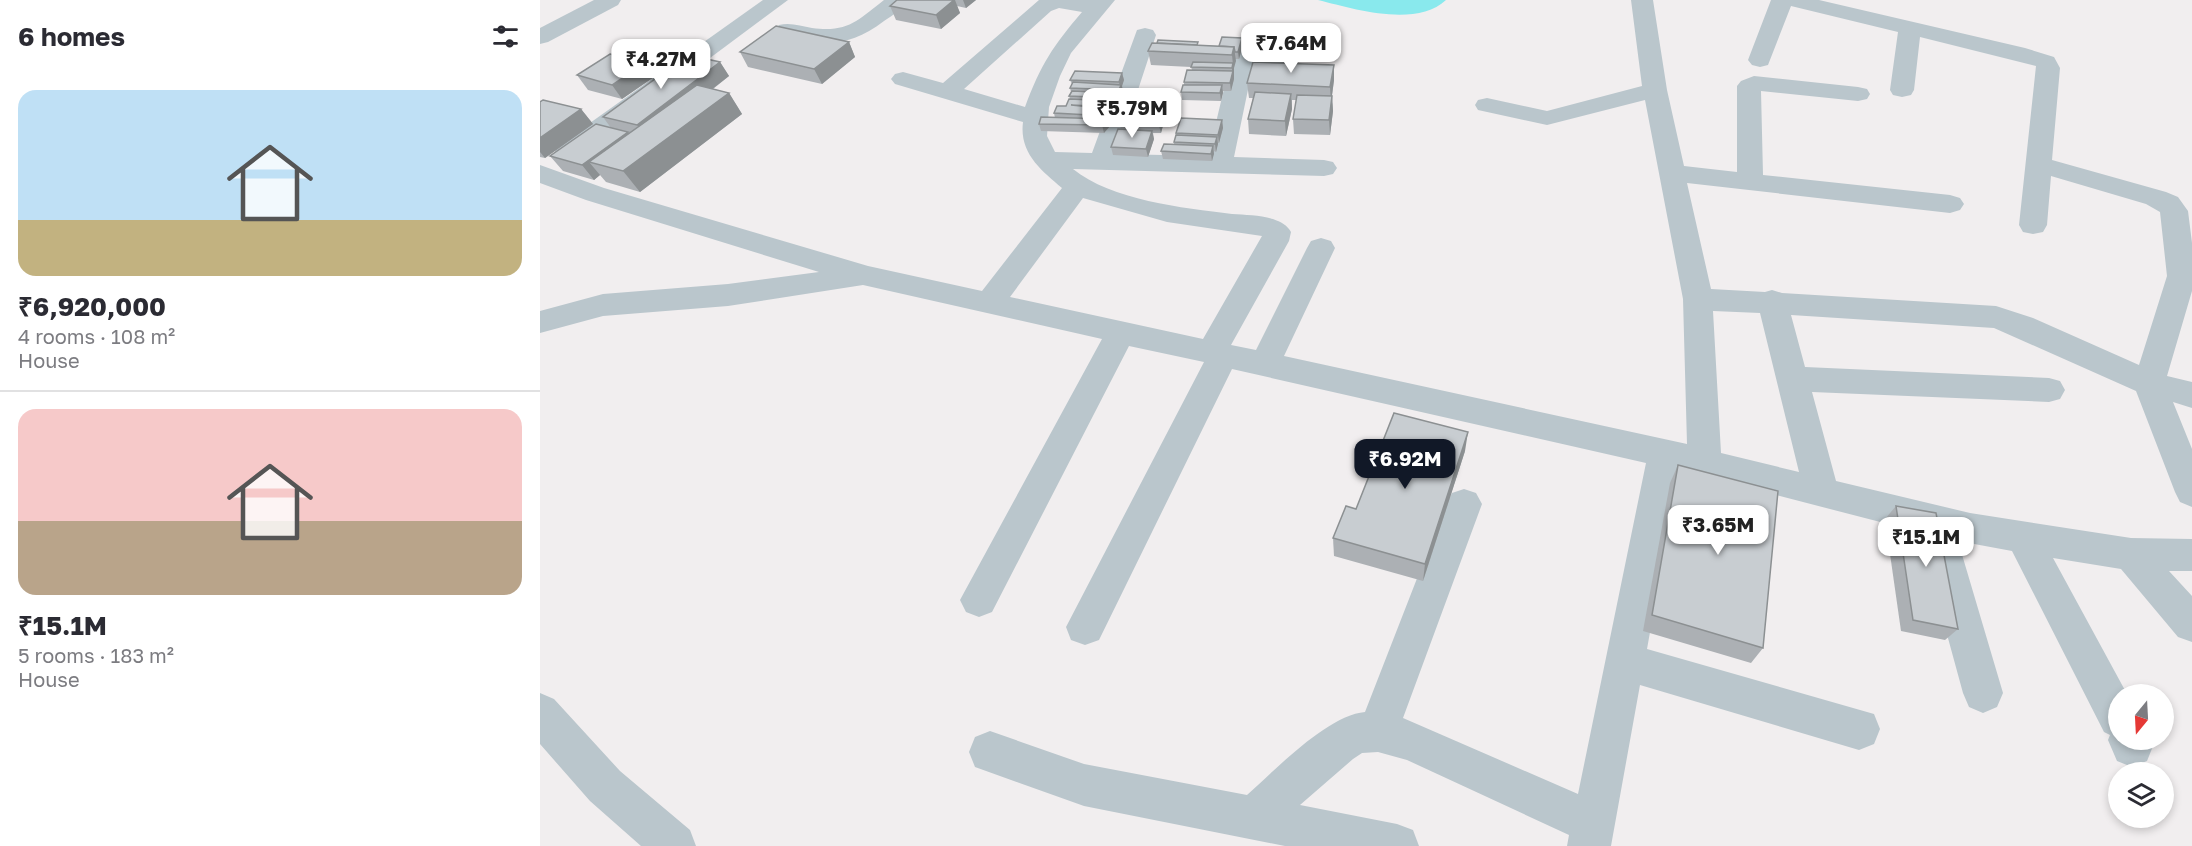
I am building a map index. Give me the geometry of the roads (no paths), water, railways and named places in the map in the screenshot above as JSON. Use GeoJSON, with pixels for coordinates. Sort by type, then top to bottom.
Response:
{"type":"FeatureCollection","features":[{"type":"Feature","properties":{"kind":"street"},"geometry":{"type":"LineString","coordinates":[[540,37],[610,0]]}},
{"type":"Feature","properties":{"kind":"street"},"geometry":{"type":"LineString","coordinates":[[540,173],[777,0]]}},
{"type":"Feature","properties":{"kind":"street"},"geometry":{"type":"LineString","coordinates":[[748,21],[823,38],[835,38],[856,32],[898,0]]}},
{"type":"Feature","properties":{"kind":"street"},"geometry":{"type":"LineString","coordinates":[[1642,0],[1655,90],[1698,299],[1704,462]]}},
{"type":"Feature","properties":{"kind":"street"},"geometry":{"type":"LineString","coordinates":[[1760,60],[1782,0]]}},
{"type":"Feature","properties":{"kind":"street"},"geometry":{"type":"LineString","coordinates":[[1791,0],[2025,55],[2046,62],[2048,68],[2033,225]]}},
{"type":"Feature","properties":{"kind":"street"},"geometry":{"type":"LineString","coordinates":[[947,92],[1042,6],[1057,1],[1101,4]]}},
{"type":"Feature","properties":{"kind":"street"},"geometry":{"type":"LineString","coordinates":[[1085,627],[1217,353],[1275,241],[1277,232],[1266,226],[1167,213],[1112,199],[1078,186],[1046,160],[1034,136],[1037,107],[1048,76],[1061,51],[1101,4]]}},
{"type":"Feature","properties":{"kind":"street"},"geometry":{"type":"LineString","coordinates":[[1902,90],[1910,28]]}},
{"type":"Feature","properties":{"kind":"street"},"geometry":{"type":"LineString","coordinates":[[1102,161],[1145,35]]}},
{"type":"Feature","properties":{"kind":"street"},"geometry":{"type":"LineString","coordinates":[[1219,165],[1245,47],[1259,40],[1327,41]]}},
{"type":"Feature","properties":{"kind":"street"},"geometry":{"type":"LineString","coordinates":[[903,79],[1036,118]]}},
{"type":"Feature","properties":{"kind":"street"},"geometry":{"type":"LineString","coordinates":[[1750,182],[1749,86],[1754,83],[1858,94]]}},
{"type":"Feature","properties":{"kind":"street"},"geometry":{"type":"LineString","coordinates":[[1487,105],[1547,117],[1655,90]]}},
{"type":"Feature","properties":{"kind":"street"},"geometry":{"type":"LineString","coordinates":[[1046,160],[1324,168]]}},
{"type":"Feature","properties":{"kind":"street"},"geometry":{"type":"LineString","coordinates":[[2038,164],[2156,198],[2168,203],[2174,211],[2182,276],[2149,383],[2192,492]]}},
{"type":"Feature","properties":{"kind":"street"},"geometry":{"type":"LineString","coordinates":[[540,173],[594,194],[867,276],[1665,453],[1971,529],[2131,554],[2192,555]]}},
{"type":"Feature","properties":{"kind":"street"},"geometry":{"type":"LineString","coordinates":[[1672,173],[1950,204]]}},
{"type":"Feature","properties":{"kind":"street"},"geometry":{"type":"LineString","coordinates":[[989,303],[1078,186]]}},
{"type":"Feature","properties":{"kind":"street"},"geometry":{"type":"LineString","coordinates":[[1265,364],[1321,248]]}},
{"type":"Feature","properties":{"kind":"street"},"geometry":{"type":"LineString","coordinates":[[540,322],[603,305],[728,295],[867,276]]}},
{"type":"Feature","properties":{"kind":"street"},"geometry":{"type":"LineString","coordinates":[[1698,299],[1772,301],[1996,317],[2022,326],[2149,383],[2192,395]]}},
{"type":"Feature","properties":{"kind":"street"},"geometry":{"type":"LineString","coordinates":[[1772,301],[1821,490]]}},
{"type":"Feature","properties":{"kind":"street"},"geometry":{"type":"LineString","coordinates":[[979,600],[1121,332]]}},
{"type":"Feature","properties":{"kind":"street"},"geometry":{"type":"LineString","coordinates":[[1792,379],[2049,390]]}},
{"type":"Feature","properties":{"kind":"street"},"geometry":{"type":"LineString","coordinates":[[1253,818],[1338,744],[1357,733],[1378,731],[1411,741],[1591,834],[1665,453]]}},
{"type":"Feature","properties":{"kind":"street"},"geometry":{"type":"LineString","coordinates":[[1378,731],[1464,504]]}},
{"type":"Feature","properties":{"kind":"street"},"geometry":{"type":"LineString","coordinates":[[1934,520],[1983,693]]}},
{"type":"Feature","properties":{"kind":"street"},"geometry":{"type":"LineString","coordinates":[[2023,537],[2108,700]]}},
{"type":"Feature","properties":{"kind":"street"},"geometry":{"type":"LineString","coordinates":[[2131,554],[2192,624]]}},
{"type":"Feature","properties":{"kind":"street"},"geometry":{"type":"LineString","coordinates":[[1624,662],[1859,729]]}},
{"type":"Feature","properties":{"kind":"street"},"geometry":{"type":"LineString","coordinates":[[540,713],[605,786],[674,846]]}},
{"type":"Feature","properties":{"kind":"street"},"geometry":{"type":"LineString","coordinates":[[990,752],[1084,785],[1397,846]]}},
{"type":"Feature","properties":{"kind":"water"},"geometry":{"type":"Polygon","coordinates":[[[1318,0],[1446,0],[1433,8],[1402,15],[1349,8],[1318,0]]]}}]}
